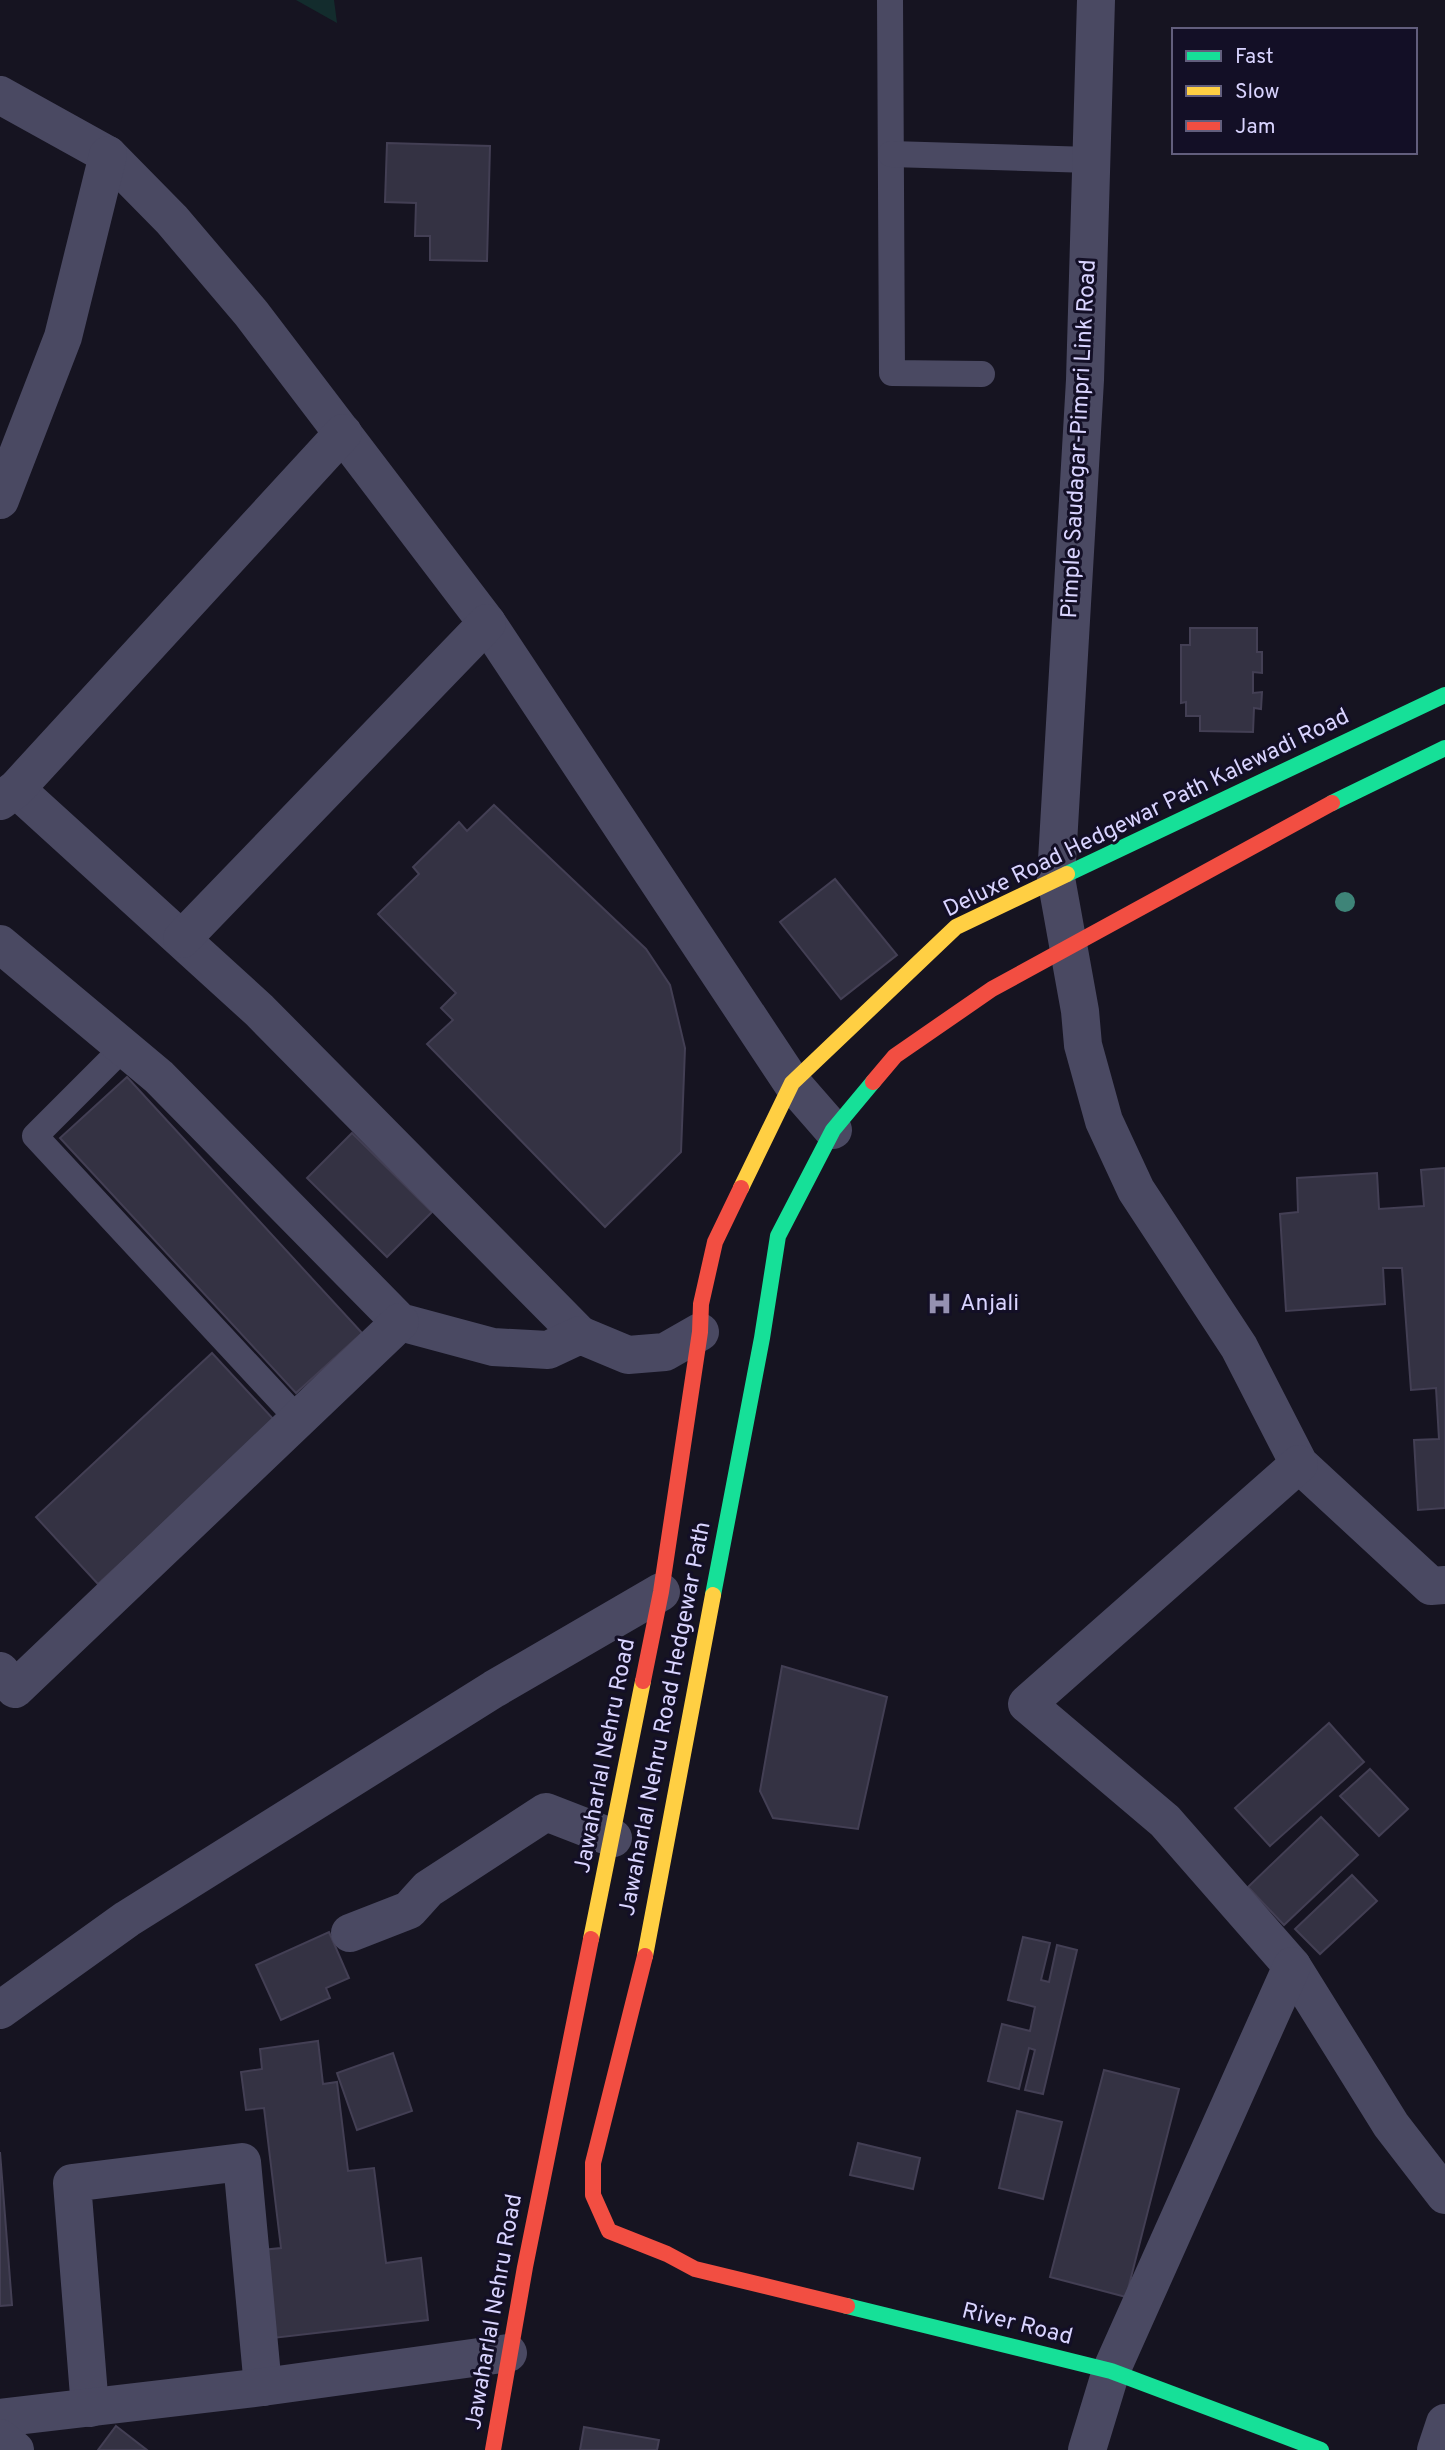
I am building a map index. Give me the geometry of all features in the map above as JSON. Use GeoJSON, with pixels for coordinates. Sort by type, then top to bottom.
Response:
{"type":"FeatureCollection","features":[{"type":"Feature","properties":{"kind":"street","name":"Pimple Saudagar-Pimpri Link Road"},"geometry":{"type":"LineString","coordinates":[[1096,0],[1085,380],[1056,878],[1080,1011],[1083,1045],[1104,1121],[1136,1190],[1239,1347],[1299,1464]]}},
{"type":"Feature","properties":{"kind":"street"},"geometry":{"type":"LineString","coordinates":[[0,95],[107,155],[172,220],[251,313],[487,623],[792,1083],[833,1130],[895,1056],[992,989],[1308,815],[1445,748]]}},
{"type":"Feature","properties":{"kind":"street"},"geometry":{"type":"LineString","coordinates":[[0,500],[64,337],[107,155]]}},
{"type":"Feature","properties":{"kind":"street"},"geometry":{"type":"LineString","coordinates":[[344,433],[8,795],[182,939],[259,1010],[579,1335],[628,1355],[665,1352],[700,1332]]}},
{"type":"Feature","properties":{"kind":"street"},"geometry":{"type":"LineString","coordinates":[[182,939],[487,623]]}},
{"type":"Feature","properties":{"kind":"street","name":"Deluxe Road Hedgewar Path Kalewadi Road"},"geometry":{"type":"LineString","coordinates":[[792,1083],[956,927],[1445,695]]}},
{"type":"Feature","properties":{"kind":"street"},"geometry":{"type":"LineString","coordinates":[[0,944],[159,1077],[400,1322],[493,1347],[548,1350],[579,1335]]}},
{"type":"Feature","properties":{"kind":"street","name":"Jawaharlal Nehru Road"},"geometry":{"type":"LineString","coordinates":[[493,2450],[508,2353],[661,1592],[700,1332],[701,1304],[715,1242],[792,1083]]}},
{"type":"Feature","properties":{"kind":"street","name":"Jawaharlal Nehru Road Hedgewar Path"},"geometry":{"type":"LineString","coordinates":[[695,2269],[667,2254],[609,2231],[593,2195],[593,2163],[640,1983],[762,1338],[778,1236],[833,1130]]}},
{"type":"Feature","properties":{"kind":"street"},"geometry":{"type":"LineString","coordinates":[[0,1671],[15,1689],[400,1322]]}},
{"type":"Feature","properties":{"kind":"street"},"geometry":{"type":"LineString","coordinates":[[1445,1585],[1431,1586],[1299,1464],[1027,1704],[1165,1821],[1292,1966],[1391,2125],[1445,2195]]}},
{"type":"Feature","properties":{"kind":"street"},"geometry":{"type":"LineString","coordinates":[[0,2010],[127,1919],[494,1689],[661,1592]]}},
{"type":"Feature","properties":{"kind":"street"},"geometry":{"type":"LineString","coordinates":[[350,1933],[409,1910],[428,1889],[547,1812],[613,1838]]}},
{"type":"Feature","properties":{"kind":"street"},"geometry":{"type":"LineString","coordinates":[[1087,2450],[1111,2371],[1292,1966]]}},
{"type":"Feature","properties":{"kind":"street"},"geometry":{"type":"LineString","coordinates":[[90,2407],[72,2183],[242,2162],[263,2387]]}},
{"type":"Feature","properties":{"kind":"street","name":"River Road"},"geometry":{"type":"LineString","coordinates":[[695,2269],[1111,2371],[1321,2450]]}},
{"type":"Feature","properties":{"kind":"street"},"geometry":{"type":"LineString","coordinates":[[0,2418],[263,2387],[508,2353]]}},
{"type":"Feature","properties":{"kind":"street"},"geometry":{"type":"LineString","coordinates":[[1436,2450],[1445,2423]]}},
{"type":"Feature","properties":{"kind":"street"},"geometry":{"type":"LineString","coordinates":[[0,2438],[15,2450]]}},
{"type":"Feature","properties":{"kind":"lane"},"geometry":{"type":"LineString","coordinates":[[890,0],[892,373],[982,374]]}},
{"type":"Feature","properties":{"kind":"lane"},"geometry":{"type":"LineString","coordinates":[[891,154],[1091,160]]}},
{"type":"Feature","properties":{"kind":"lane"},"geometry":{"type":"LineString","coordinates":[[124,1047],[35,1136],[298,1419]]}},
{"type":"Feature","properties":{"kind":"green space"},"geometry":{"type":"Polygon","coordinates":[[[296,0],[334,0],[337,23],[296,0]]]}},
{"type":"Feature","properties":{"kind":"building"},"geometry":{"type":"Polygon","coordinates":[[[387,143],[490,146],[487,261],[430,260],[430,236],[415,236],[416,203],[385,202],[387,143]]]}},
{"type":"Feature","properties":{"kind":"building"},"geometry":{"type":"Polygon","coordinates":[[[1190,628],[1257,628],[1257,652],[1262,652],[1262,673],[1253,672],[1253,693],[1262,692],[1261,709],[1254,708],[1253,732],[1200,731],[1200,716],[1186,716],[1186,702],[1181,703],[1181,645],[1190,645],[1190,628]]]}},
{"type":"Feature","properties":{"kind":"building"},"geometry":{"type":"Polygon","coordinates":[[[494,805],[646,949],[670,985],[685,1048],[681,1152],[605,1227],[427,1044],[453,1020],[441,1008],[456,993],[378,914],[419,874],[413,867],[459,822],[467,831],[494,805]]]}},
{"type":"Feature","properties":{"kind":"building"},"geometry":{"type":"Polygon","coordinates":[[[835,879],[897,955],[841,999],[780,922],[835,879]]]}},
{"type":"Feature","properties":{"kind":"building"},"geometry":{"type":"Polygon","coordinates":[[[127,1077],[362,1333],[296,1393],[60,1138],[127,1077]]]}},
{"type":"Feature","properties":{"kind":"building"},"geometry":{"type":"Polygon","coordinates":[[[352,1133],[432,1212],[387,1257],[307,1178],[352,1133]]]}},
{"type":"Feature","properties":{"kind":"building"},"geometry":{"type":"Polygon","coordinates":[[[1445,1168],[1445,1508],[1418,1510],[1414,1440],[1439,1439],[1436,1388],[1411,1390],[1402,1268],[1383,1268],[1385,1304],[1286,1311],[1280,1214],[1298,1212],[1297,1178],[1377,1173],[1379,1209],[1424,1206],[1421,1170],[1445,1168]]]}},
{"type":"Feature","properties":{"kind":"building"},"geometry":{"type":"Polygon","coordinates":[[[212,1353],[275,1421],[98,1584],[36,1517],[212,1353]]]}},
{"type":"Feature","properties":{"kind":"building"},"geometry":{"type":"Polygon","coordinates":[[[782,1666],[887,1697],[858,1829],[773,1818],[760,1791],[782,1666]]]}},
{"type":"Feature","properties":{"kind":"building"},"geometry":{"type":"Polygon","coordinates":[[[1329,1723],[1364,1762],[1270,1846],[1235,1808],[1329,1723]]]}},
{"type":"Feature","properties":{"kind":"building"},"geometry":{"type":"Polygon","coordinates":[[[1370,1769],[1408,1809],[1379,1836],[1340,1796],[1370,1769]]]}},
{"type":"Feature","properties":{"kind":"building"},"geometry":{"type":"Polygon","coordinates":[[[1321,1817],[1358,1855],[1284,1925],[1248,1887],[1321,1817]]]}},
{"type":"Feature","properties":{"kind":"building"},"geometry":{"type":"Polygon","coordinates":[[[1352,1875],[1377,1901],[1320,1954],[1295,1929],[1352,1875]]]}},
{"type":"Feature","properties":{"kind":"building"},"geometry":{"type":"Polygon","coordinates":[[[329,1932],[349,1978],[326,1988],[330,1998],[281,2020],[256,1965],[329,1932]]]}},
{"type":"Feature","properties":{"kind":"building"},"geometry":{"type":"Polygon","coordinates":[[[1023,1937],[1050,1943],[1041,1980],[1049,1982],[1057,1945],[1077,1950],[1043,2094],[1025,2090],[1035,2050],[1029,2048],[1019,2089],[988,2081],[1002,2024],[1030,2031],[1035,2007],[1008,2000],[1023,1937]]]}},
{"type":"Feature","properties":{"kind":"building"},"geometry":{"type":"Polygon","coordinates":[[[318,2041],[323,2084],[337,2082],[348,2171],[374,2168],[386,2263],[421,2258],[428,2320],[273,2338],[262,2250],[281,2248],[264,2108],[246,2110],[241,2072],[262,2069],[260,2049],[318,2041]]]}},
{"type":"Feature","properties":{"kind":"building"},"geometry":{"type":"Polygon","coordinates":[[[393,2053],[412,2111],[357,2130],[337,2073],[393,2053]]]}},
{"type":"Feature","properties":{"kind":"building"},"geometry":{"type":"Polygon","coordinates":[[[1104,2070],[1179,2089],[1126,2297],[1050,2277],[1104,2070]]]}},
{"type":"Feature","properties":{"kind":"building"},"geometry":{"type":"Polygon","coordinates":[[[1017,2111],[1062,2122],[1043,2199],[999,2188],[1017,2111]]]}},
{"type":"Feature","properties":{"kind":"building"},"geometry":{"type":"Polygon","coordinates":[[[858,2143],[920,2158],[913,2189],[850,2175],[858,2143]]]}},
{"type":"Feature","properties":{"kind":"building"},"geometry":{"type":"Polygon","coordinates":[[[0,2152],[12,2305],[0,2306],[0,2152]]]}},
{"type":"Feature","properties":{"kind":"building"},"geometry":{"type":"Polygon","coordinates":[[[116,2426],[147,2450],[98,2450],[116,2426]]]}},
{"type":"Feature","properties":{"kind":"building"},"geometry":{"type":"Polygon","coordinates":[[[584,2427],[659,2440],[657,2450],[580,2450],[584,2427]]]}},
{"type":"Feature","properties":{"kind":"traffic: fast"},"geometry":{"type":"LineString","coordinates":[[1067,874],[1445,695]]}},
{"type":"Feature","properties":{"kind":"traffic: fast"},"geometry":{"type":"LineString","coordinates":[[1332,803],[1445,748]]}},
{"type":"Feature","properties":{"kind":"traffic: fast"},"geometry":{"type":"LineString","coordinates":[[713,1595],[762,1338],[778,1236],[833,1130],[873,1082]]}},
{"type":"Feature","properties":{"kind":"traffic: fast"},"geometry":{"type":"LineString","coordinates":[[847,2306],[1111,2371],[1321,2450]]}},
{"type":"Feature","properties":{"kind":"traffic: slow"},"geometry":{"type":"LineString","coordinates":[[741,1188],[792,1083],[956,927],[1067,874]]}},
{"type":"Feature","properties":{"kind":"traffic: slow"},"geometry":{"type":"LineString","coordinates":[[645,1956],[713,1595]]}},
{"type":"Feature","properties":{"kind":"traffic: slow"},"geometry":{"type":"LineString","coordinates":[[591,1939],[643,1681]]}},
{"type":"Feature","properties":{"kind":"traffic: jam"},"geometry":{"type":"LineString","coordinates":[[873,1082],[895,1056],[992,989],[1332,803]]}},
{"type":"Feature","properties":{"kind":"traffic: jam"},"geometry":{"type":"LineString","coordinates":[[643,1681],[661,1592],[700,1332],[701,1304],[715,1242],[741,1188]]}},
{"type":"Feature","properties":{"kind":"traffic: jam"},"geometry":{"type":"LineString","coordinates":[[493,2450],[525,2267],[591,1939]]}},
{"type":"Feature","properties":{"kind":"traffic: jam"},"geometry":{"type":"LineString","coordinates":[[645,1956],[593,2163],[593,2195],[609,2231],[667,2254],[695,2269],[847,2306]]}},
{"type":"Feature","properties":{"kind":"place","name":"Anjali"},"geometry":{"type":"Point","coordinates":[940,1304]}}]}
